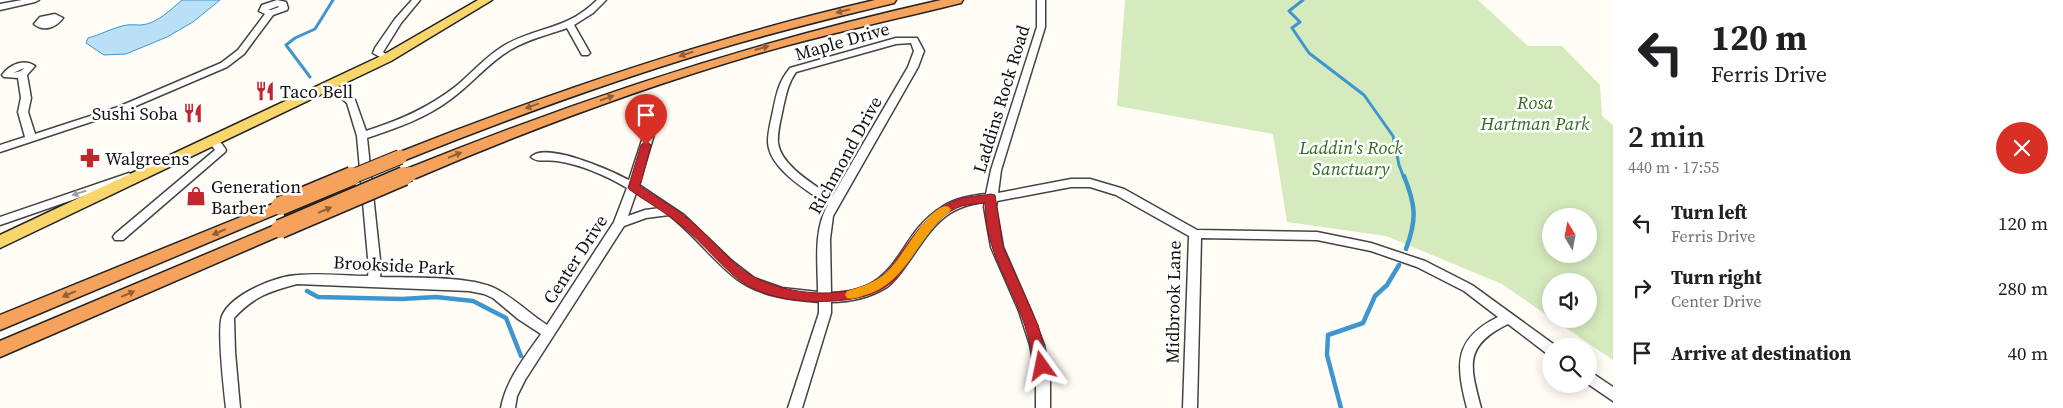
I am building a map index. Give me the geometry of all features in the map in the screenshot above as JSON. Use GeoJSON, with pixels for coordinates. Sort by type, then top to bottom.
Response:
{"type":"FeatureCollection","features":[{"type":"Feature","properties":{"kind":"highway"},"geometry":{"type":"LineString","coordinates":[[0,322],[400,157],[537,104],[645,67],[768,30],[890,0]]}},
{"type":"Feature","properties":{"kind":"highway"},"geometry":{"type":"LineString","coordinates":[[0,350],[410,174],[548,119],[689,70],[825,31],[957,0]]}},
{"type":"Feature","properties":{"kind":"main road"},"geometry":{"type":"LineString","coordinates":[[0,242],[387,58],[486,0]]}},
{"type":"Feature","properties":{"kind":"street"},"geometry":{"type":"LineString","coordinates":[[387,58],[378,54],[380,48],[398,21],[416,0]]}},
{"type":"Feature","properties":{"kind":"street"},"geometry":{"type":"LineString","coordinates":[[362,136],[422,115],[458,89],[491,59],[508,47],[570,25],[587,16],[602,0]]}},
{"type":"Feature","properties":{"kind":"street","name":"Laddins Rock Road"},"geometry":{"type":"LineString","coordinates":[[1041,0],[1041,27],[996,170],[991,198],[991,216],[997,247],[1038,345],[1043,378],[1043,408]]}},
{"type":"Feature","properties":{"kind":"street"},"geometry":{"type":"LineString","coordinates":[[0,7],[36,9]]}},
{"type":"Feature","properties":{"kind":"street"},"geometry":{"type":"LineString","coordinates":[[0,149],[121,109],[224,65],[241,52],[270,13]]}},
{"type":"Feature","properties":{"kind":"street"},"geometry":{"type":"LineString","coordinates":[[570,25],[585,52]]}},
{"type":"Feature","properties":{"kind":"street","name":"Maple Drive"},"geometry":{"type":"LineString","coordinates":[[834,204],[792,173],[776,154],[773,142],[774,128],[785,80],[793,70],[896,40],[914,40]]}},
{"type":"Feature","properties":{"kind":"street","name":"Richmond Drive"},"geometry":{"type":"LineString","coordinates":[[795,408],[825,313],[824,240],[828,216],[913,67],[919,51],[914,40]]}},
{"type":"Feature","properties":{"kind":"street"},"geometry":{"type":"LineString","coordinates":[[22,74],[26,98],[23,112],[31,139]]}},
{"type":"Feature","properties":{"kind":"street"},"geometry":{"type":"LineString","coordinates":[[330,85],[352,102],[362,136],[375,268],[373,280]]}},
{"type":"Feature","properties":{"kind":"street","name":"Center Drive"},"geometry":{"type":"LineString","coordinates":[[508,408],[510,396],[520,376],[620,223],[634,188],[650,130],[650,120]]}},
{"type":"Feature","properties":{"kind":"street"},"geometry":{"type":"LineString","coordinates":[[119,237],[221,150],[213,141]]}},
{"type":"Feature","properties":{"kind":"street","name":"Midbrook Lane"},"geometry":{"type":"LineString","coordinates":[[536,157],[550,156],[582,163],[600,169],[634,188],[687,224],[728,264],[750,281],[766,288],[791,294],[826,298],[858,294],[879,285],[890,276],[940,213],[959,203],[1071,183],[1090,183],[1120,192],[1195,234],[1190,408]]}},
{"type":"Feature","properties":{"kind":"street"},"geometry":{"type":"LineString","coordinates":[[0,221],[159,167]]}},
{"type":"Feature","properties":{"kind":"street"},"geometry":{"type":"LineString","coordinates":[[620,223],[645,214],[670,211]]}},
{"type":"Feature","properties":{"kind":"street"},"geometry":{"type":"LineString","coordinates":[[1195,234],[1317,236],[1371,246],[1421,264],[1468,288],[1542,343]]}},
{"type":"Feature","properties":{"kind":"street","name":"Brookside Park"},"geometry":{"type":"LineString","coordinates":[[234,408],[227,328],[228,318],[233,309],[252,295],[275,285],[296,279],[373,280],[469,286],[487,290],[497,295],[523,316],[548,332]]}},
{"type":"Feature","properties":{"kind":"street"},"geometry":{"type":"LineString","coordinates":[[1474,408],[1467,385],[1465,358],[1475,338],[1489,326],[1508,318]]}},
{"type":"Feature","properties":{"kind":"street"},"geometry":{"type":"LineString","coordinates":[[1597,383],[1613,395]]}},
{"type":"Feature","properties":{"kind":"green space","name":"Laddin's Rock Sanctuary"},"geometry":{"type":"Polygon","coordinates":[[[1125,0],[1478,0],[1528,46],[1562,46],[1600,85],[1602,116],[1613,125],[1613,360],[1597,349],[1597,338],[1581,338],[1566,328],[1597,328],[1597,273],[1542,273],[1542,312],[1502,284],[1386,236],[1287,222],[1273,134],[1117,106],[1125,0]]]}},
{"type":"Feature","properties":{"kind":"water"},"geometry":{"type":"Polygon","coordinates":[[[182,0],[220,0],[193,22],[167,37],[126,54],[104,55],[86,43],[88,38],[118,27],[153,22],[182,0]]]}},
{"type":"Feature","properties":{"kind":"waterway"},"geometry":{"type":"LineString","coordinates":[[310,77],[286,45],[295,38],[315,29],[333,0]]}},
{"type":"Feature","properties":{"kind":"waterway"},"geometry":{"type":"LineString","coordinates":[[1303,0],[1289,11],[1300,22],[1292,28],[1309,53],[1364,95],[1393,136],[1399,165],[1404,178]]}},
{"type":"Feature","properties":{"kind":"waterway"},"geometry":{"type":"LineString","coordinates":[[1404,176],[1414,212],[1412,229],[1406,249]]}},
{"type":"Feature","properties":{"kind":"waterway"},"geometry":{"type":"LineString","coordinates":[[1341,408],[1327,355],[1328,335],[1363,323],[1375,296],[1387,285],[1399,265]]}},
{"type":"Feature","properties":{"kind":"waterway"},"geometry":{"type":"LineString","coordinates":[[307,291],[318,297],[402,299],[436,297],[473,301],[506,318],[521,356]]}},
{"type":"Feature","properties":{"kind":"slow traffic"},"geometry":{"type":"LineString","coordinates":[[851,295],[872,289],[885,281],[896,270],[934,219],[945,210]]}},
{"type":"Feature","properties":{"kind":"place","name":"Taco Bell"},"geometry":{"type":"Point","coordinates":[265,91]}},
{"type":"Feature","properties":{"kind":"place","name":"Sushi Soba"},"geometry":{"type":"Point","coordinates":[193,113]}},
{"type":"Feature","properties":{"kind":"place","name":"Walgreens"},"geometry":{"type":"Point","coordinates":[90,158]}},
{"type":"Feature","properties":{"kind":"place","name":"Generation Barber"},"geometry":{"type":"Point","coordinates":[196,196]}},
{"type":"Feature","properties":{"kind":"route"},"geometry":{"type":"LineString","coordinates":[[646,145],[634,188],[687,224],[736,272],[766,288],[803,296],[839,297],[858,294],[872,289],[885,281],[896,270],[940,213],[950,206],[959,203],[991,198],[991,216],[997,247],[1031,325],[1038,345],[1042,366]]}},
{"type":"Feature","properties":{"kind":"park label","name":"Rosa Hartman Park"},"geometry":{"type":"Point","coordinates":[1535,112]}}]}
